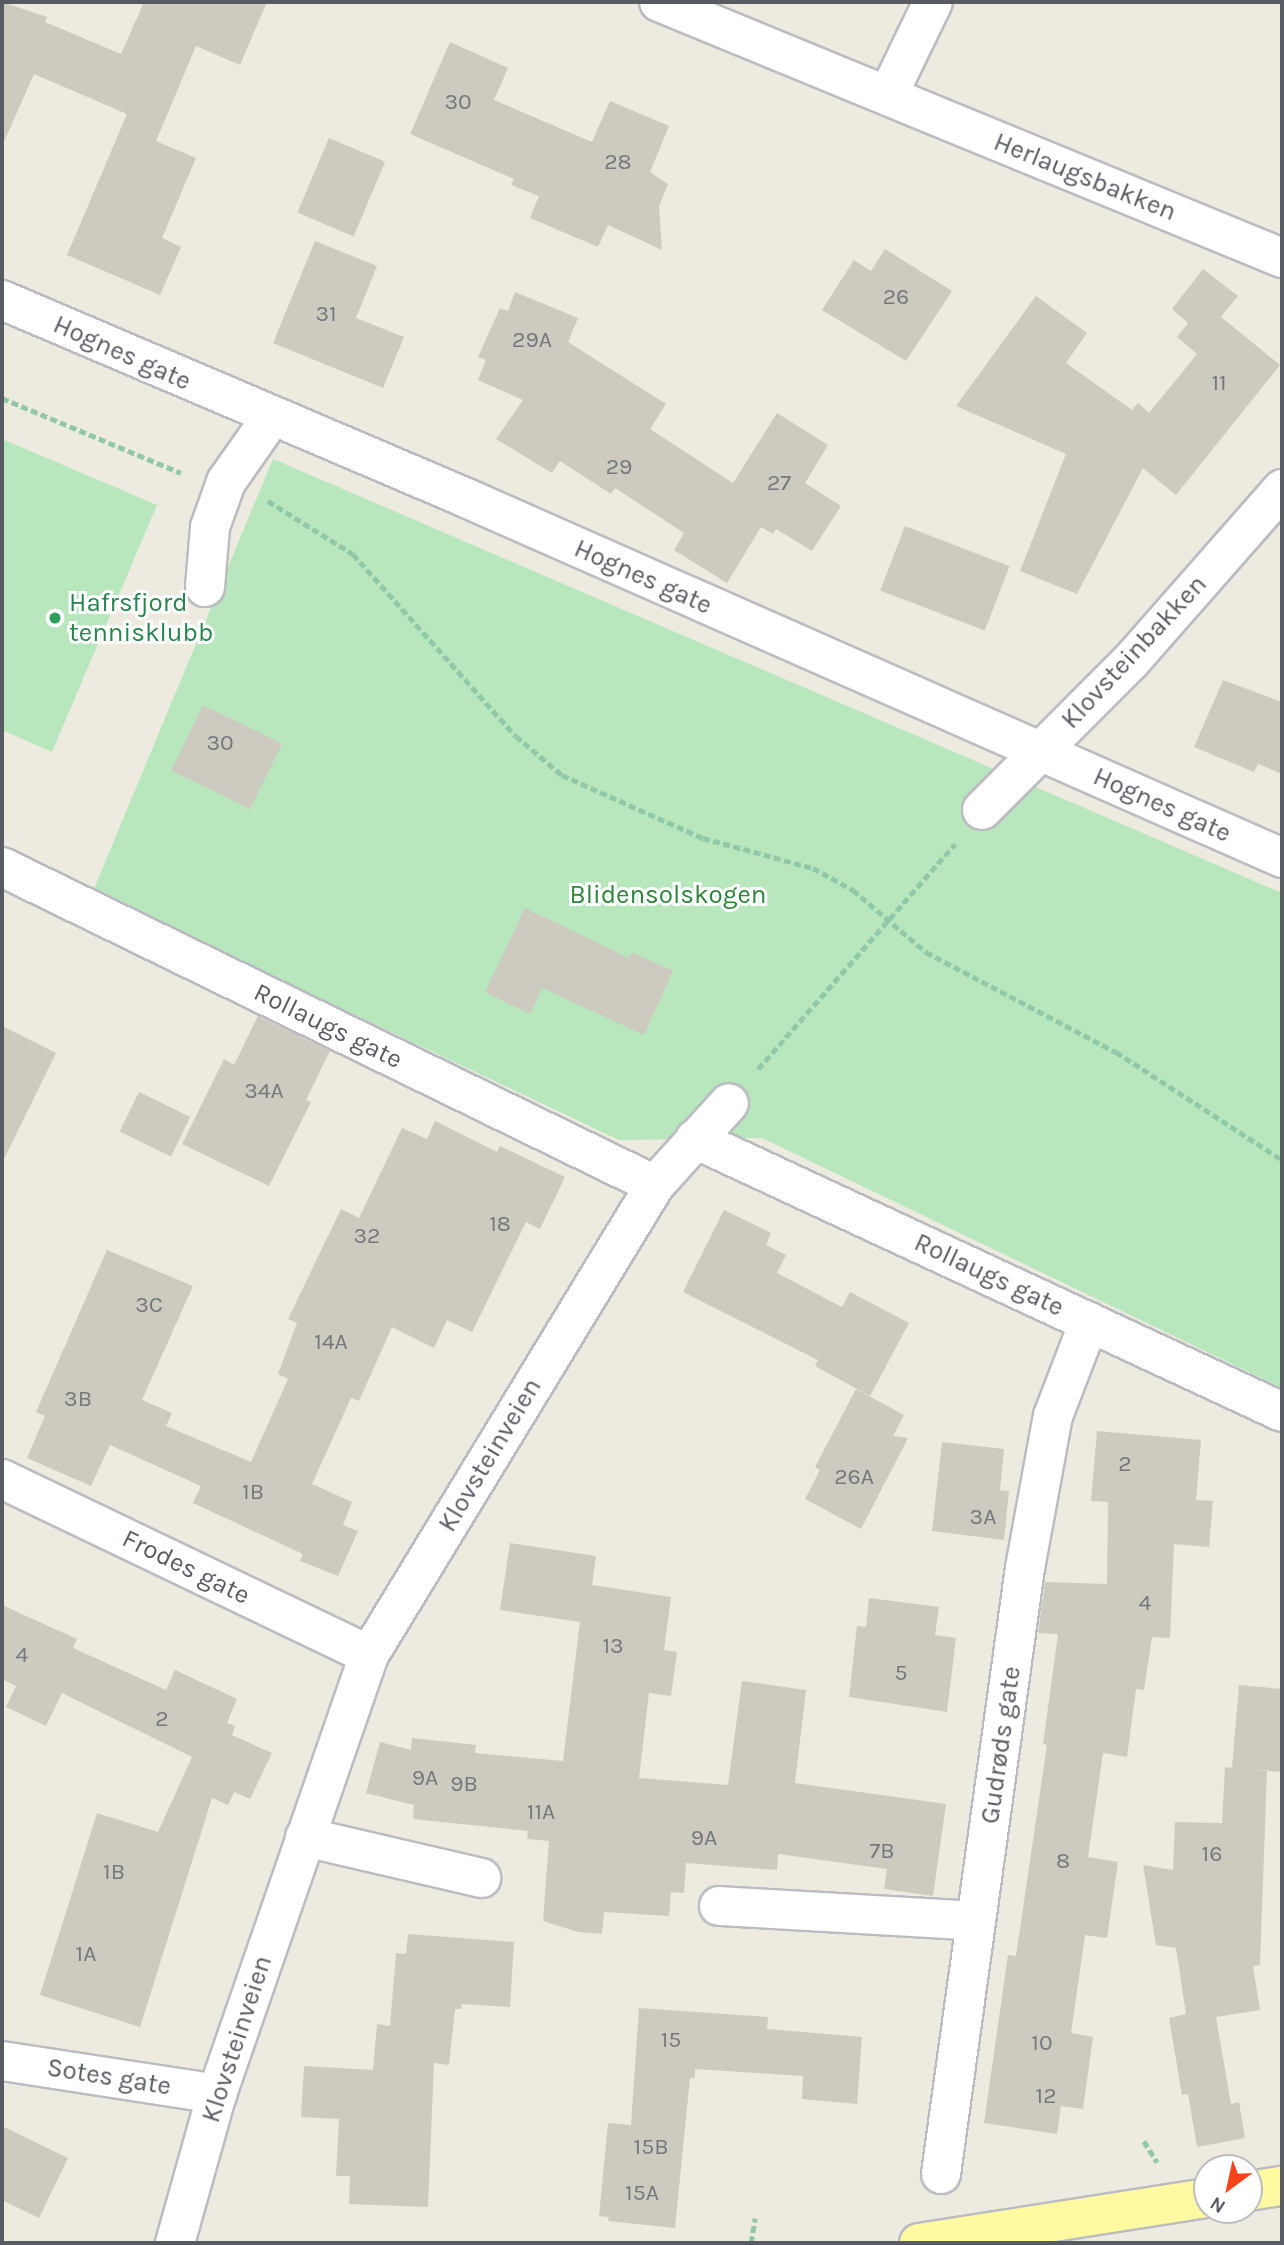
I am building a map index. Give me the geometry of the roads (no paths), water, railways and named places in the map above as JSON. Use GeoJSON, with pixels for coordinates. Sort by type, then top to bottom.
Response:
{"type":"FeatureCollection","features":[{"type":"Feature","properties":{"kind":"main road"},"geometry":{"type":"LineString","coordinates":[[1263,2189],[1282,2186]]}},
{"type":"Feature","properties":{"kind":"main road"},"geometry":{"type":"LineString","coordinates":[[919,2243],[1193,2200]]}},
{"type":"Feature","properties":{"kind":"street","name":"Herlaugsbakken"},"geometry":{"type":"LineString","coordinates":[[659,2],[1282,258]]}},
{"type":"Feature","properties":{"kind":"street"},"geometry":{"type":"LineString","coordinates":[[888,95],[933,2]]}},
{"type":"Feature","properties":{"kind":"street","name":"Hognes gate"},"geometry":{"type":"LineString","coordinates":[[2,300],[271,418],[464,497],[1282,858]]}},
{"type":"Feature","properties":{"kind":"street"},"geometry":{"type":"LineString","coordinates":[[205,587],[210,527],[226,482],[271,418]]}},
{"type":"Feature","properties":{"kind":"street","name":"Klovsteinbakken"},"geometry":{"type":"LineString","coordinates":[[982,810],[1131,661],[1282,489]]}},
{"type":"Feature","properties":{"kind":"street","name":"Rollaugs gate"},"geometry":{"type":"LineString","coordinates":[[2,867],[655,1185]]}},
{"type":"Feature","properties":{"kind":"street","name":"Klovsteinveien"},"geometry":{"type":"LineString","coordinates":[[175,2243],[217,2094],[369,1655],[655,1185],[729,1103]]}},
{"type":"Feature","properties":{"kind":"street","name":"Rollaugs gate"},"geometry":{"type":"LineString","coordinates":[[695,1139],[1282,1412]]}},
{"type":"Feature","properties":{"kind":"street","name":"Gudrøds gate"},"geometry":{"type":"LineString","coordinates":[[941,2174],[1026,1568],[1053,1416],[1090,1322]]}},
{"type":"Feature","properties":{"kind":"street","name":"Frodes gate"},"geometry":{"type":"LineString","coordinates":[[2,1479],[369,1655]]}},
{"type":"Feature","properties":{"kind":"street"},"geometry":{"type":"LineString","coordinates":[[305,1836],[481,1878]]}},
{"type":"Feature","properties":{"kind":"street"},"geometry":{"type":"LineString","coordinates":[[719,1906],[976,1921]]}},
{"type":"Feature","properties":{"kind":"street","name":"Sotes gate"},"geometry":{"type":"LineString","coordinates":[[2,2061],[217,2094]]}},
{"type":"Feature","properties":{"kind":"place","name":"Hafrsfjord tennisklubb"},"geometry":{"type":"Point","coordinates":[55,618]}},
{"type":"Feature","properties":{"kind":"park label","name":"Blidensolskogen"},"geometry":{"type":"Point","coordinates":[668,895]}}]}
